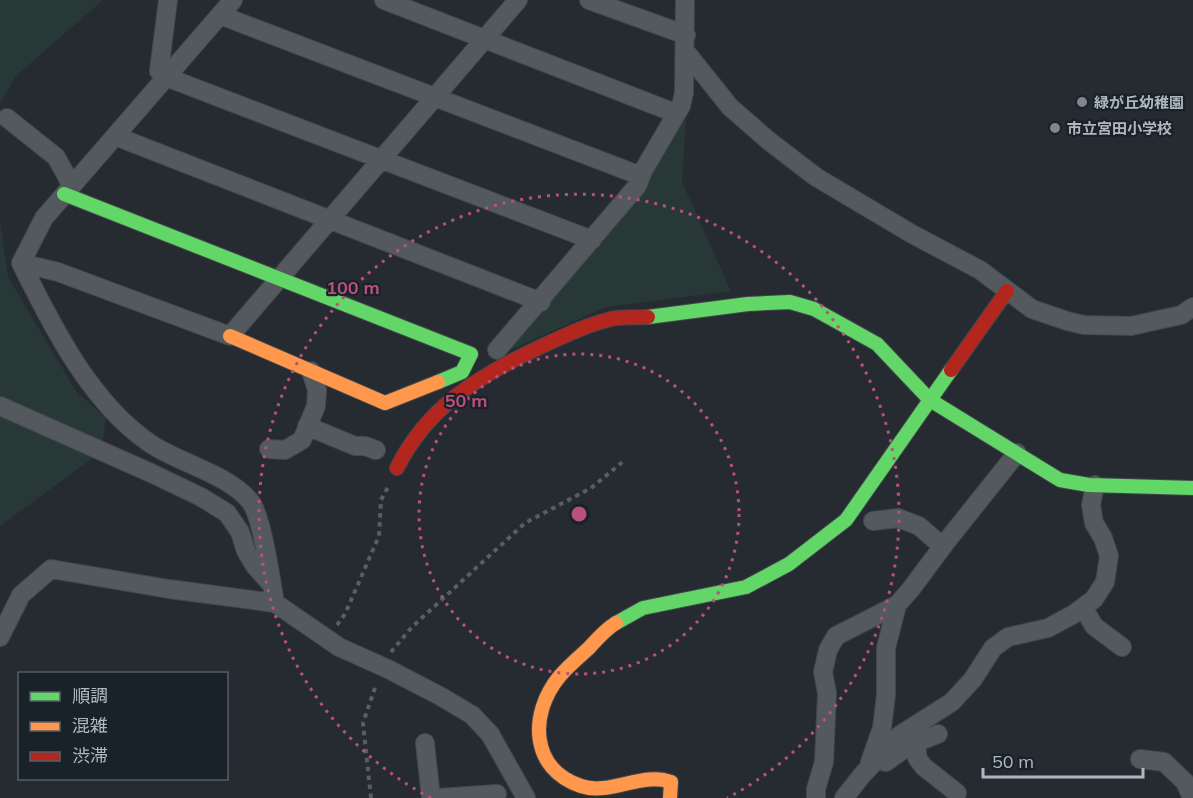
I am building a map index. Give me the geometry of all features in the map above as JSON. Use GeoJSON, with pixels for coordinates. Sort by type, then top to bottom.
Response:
{"type":"FeatureCollection","features":[{"type":"Feature","properties":{"kind":"street"},"geometry":{"type":"LineString","coordinates":[[168,0],[159,71],[166,77],[592,240]]}},
{"type":"Feature","properties":{"kind":"street"},"geometry":{"type":"LineString","coordinates":[[21,263],[44,218],[233,0]]}},
{"type":"Feature","properties":{"kind":"street"},"geometry":{"type":"LineString","coordinates":[[384,0],[675,113]]}},
{"type":"Feature","properties":{"kind":"street"},"geometry":{"type":"LineString","coordinates":[[230,336],[518,0]]}},
{"type":"Feature","properties":{"kind":"street"},"geometry":{"type":"LineString","coordinates":[[589,0],[686,44],[708,82],[730,106],[769,141],[816,177],[912,234],[980,270],[1032,309],[1067,321],[1084,324],[1140,324],[1181,315],[1193,307]]}},
{"type":"Feature","properties":{"kind":"street"},"geometry":{"type":"LineString","coordinates":[[497,350],[541,302],[637,186],[675,113],[681,106],[684,93],[686,44],[685,0]]}},
{"type":"Feature","properties":{"kind":"street"},"geometry":{"type":"LineString","coordinates":[[220,15],[641,176]]}},
{"type":"Feature","properties":{"kind":"street"},"geometry":{"type":"LineString","coordinates":[[7,118],[56,157],[68,190],[279,278],[471,354],[462,372],[385,403],[230,336],[58,272],[21,263]]}},
{"type":"Feature","properties":{"kind":"street"},"geometry":{"type":"LineString","coordinates":[[115,136],[541,302]]}},
{"type":"Feature","properties":{"kind":"street"},"geometry":{"type":"LineString","coordinates":[[21,263],[54,331],[101,397],[126,424],[152,445],[212,474],[237,489],[251,502],[260,527],[275,603]]}},
{"type":"Feature","properties":{"kind":"street"},"geometry":{"type":"LineString","coordinates":[[670,798],[671,782],[661,778],[608,788],[582,787],[562,777],[545,760],[539,741],[539,722],[544,699],[560,677],[611,626],[643,608],[746,587],[789,564],[846,520],[1007,291]]}},
{"type":"Feature","properties":{"kind":"street"},"geometry":{"type":"LineString","coordinates":[[397,468],[406,450],[427,422],[459,393],[496,368],[567,334],[613,318],[647,317],[748,304],[790,302],[814,309],[877,344],[930,400],[1060,480],[1095,485],[1193,488]]}},
{"type":"Feature","properties":{"kind":"street"},"geometry":{"type":"LineString","coordinates":[[269,449],[285,450],[302,440],[316,406],[316,390],[310,371]]}},
{"type":"Feature","properties":{"kind":"street"},"geometry":{"type":"LineString","coordinates":[[0,406],[151,473],[201,497],[227,513],[240,532],[246,551],[255,566],[271,584]]}},
{"type":"Feature","properties":{"kind":"street"},"geometry":{"type":"LineString","coordinates":[[307,426],[355,446],[365,446],[376,450]]}},
{"type":"Feature","properties":{"kind":"street"},"geometry":{"type":"LineString","coordinates":[[816,798],[816,789],[824,762],[827,693],[824,672],[828,650],[836,636],[897,604],[1017,453]]}},
{"type":"Feature","properties":{"kind":"street"},"geometry":{"type":"LineString","coordinates":[[844,798],[867,769],[900,735],[952,702],[973,679],[993,648],[1008,637],[1048,628],[1094,599],[1105,582],[1109,556],[1103,538],[1094,523],[1091,505],[1095,485]]}},
{"type":"Feature","properties":{"kind":"street"},"geometry":{"type":"LineString","coordinates":[[873,521],[897,518],[919,526],[942,546]]}},
{"type":"Feature","properties":{"kind":"street"},"geometry":{"type":"LineString","coordinates":[[0,637],[21,595],[51,568],[275,603],[339,647],[380,665],[472,715],[490,734],[525,798]]}},
{"type":"Feature","properties":{"kind":"street"},"geometry":{"type":"LineString","coordinates":[[867,769],[882,728],[886,695],[886,648],[897,604]]}},
{"type":"Feature","properties":{"kind":"street"},"geometry":{"type":"LineString","coordinates":[[1083,607],[1094,626],[1122,647]]}},
{"type":"Feature","properties":{"kind":"street"},"geometry":{"type":"LineString","coordinates":[[867,769],[887,762],[908,746],[938,734]]}},
{"type":"Feature","properties":{"kind":"street"},"geometry":{"type":"LineString","coordinates":[[917,742],[917,758],[924,767],[957,793]]}},
{"type":"Feature","properties":{"kind":"street"},"geometry":{"type":"LineString","coordinates":[[425,743],[431,798]]}},
{"type":"Feature","properties":{"kind":"street"},"geometry":{"type":"LineString","coordinates":[[1140,759],[1164,762],[1185,782],[1192,798]]}},
{"type":"Feature","properties":{"kind":"street"},"geometry":{"type":"LineString","coordinates":[[437,798],[497,796],[525,798]]}},
{"type":"Feature","properties":{"kind":"path"},"geometry":{"type":"LineString","coordinates":[[371,798],[363,723],[375,691],[380,665],[412,627],[525,523],[591,488],[625,460]]}},
{"type":"Feature","properties":{"kind":"path"},"geometry":{"type":"LineString","coordinates":[[326,639],[345,614],[379,536],[381,500],[397,468]]}},
{"type":"Feature","properties":{"kind":"shaded area"},"geometry":{"type":"Polygon","coordinates":[[[0,0],[103,0],[16,76],[0,104],[0,0]]]}},
{"type":"Feature","properties":{"kind":"shaded area"},"geometry":{"type":"Polygon","coordinates":[[[686,118],[682,182],[731,291],[606,307],[508,351],[640,196],[666,148],[686,118]]]}},
{"type":"Feature","properties":{"kind":"shaded area"},"geometry":{"type":"Polygon","coordinates":[[[0,221],[8,277],[76,391],[106,418],[101,452],[0,526],[0,221]]]}},
{"type":"Feature","properties":{"kind":"traffic: fast"},"geometry":{"type":"LineString","coordinates":[[64,194],[471,354],[462,372],[438,382]]}},
{"type":"Feature","properties":{"kind":"traffic: fast"},"geometry":{"type":"LineString","coordinates":[[648,317],[748,304],[790,302],[814,309],[877,344],[930,400],[1060,480],[1089,485],[1193,488]]}},
{"type":"Feature","properties":{"kind":"traffic: fast"},"geometry":{"type":"LineString","coordinates":[[616,623],[643,608],[746,587],[789,564],[846,520],[951,370]]}},
{"type":"Feature","properties":{"kind":"traffic: slow"},"geometry":{"type":"LineString","coordinates":[[230,336],[385,403],[438,382]]}},
{"type":"Feature","properties":{"kind":"traffic: slow"},"geometry":{"type":"LineString","coordinates":[[616,623],[566,669],[549,692],[539,723],[544,754],[552,767],[564,778],[581,786],[603,788],[660,779],[671,782],[670,798]]}},
{"type":"Feature","properties":{"kind":"traffic: jam"},"geometry":{"type":"LineString","coordinates":[[951,370],[1007,291]]}},
{"type":"Feature","properties":{"kind":"traffic: jam"},"geometry":{"type":"LineString","coordinates":[[397,468],[423,427],[475,382],[538,348],[592,325],[616,318],[648,317]]}},
{"type":"Feature","properties":{"kind":"place","name":"緑が丘幼稚園"},"geometry":{"type":"Point","coordinates":[1082,102]}},
{"type":"Feature","properties":{"kind":"place","name":"市立宮田小学校"},"geometry":{"type":"Point","coordinates":[1055,128]}}]}
